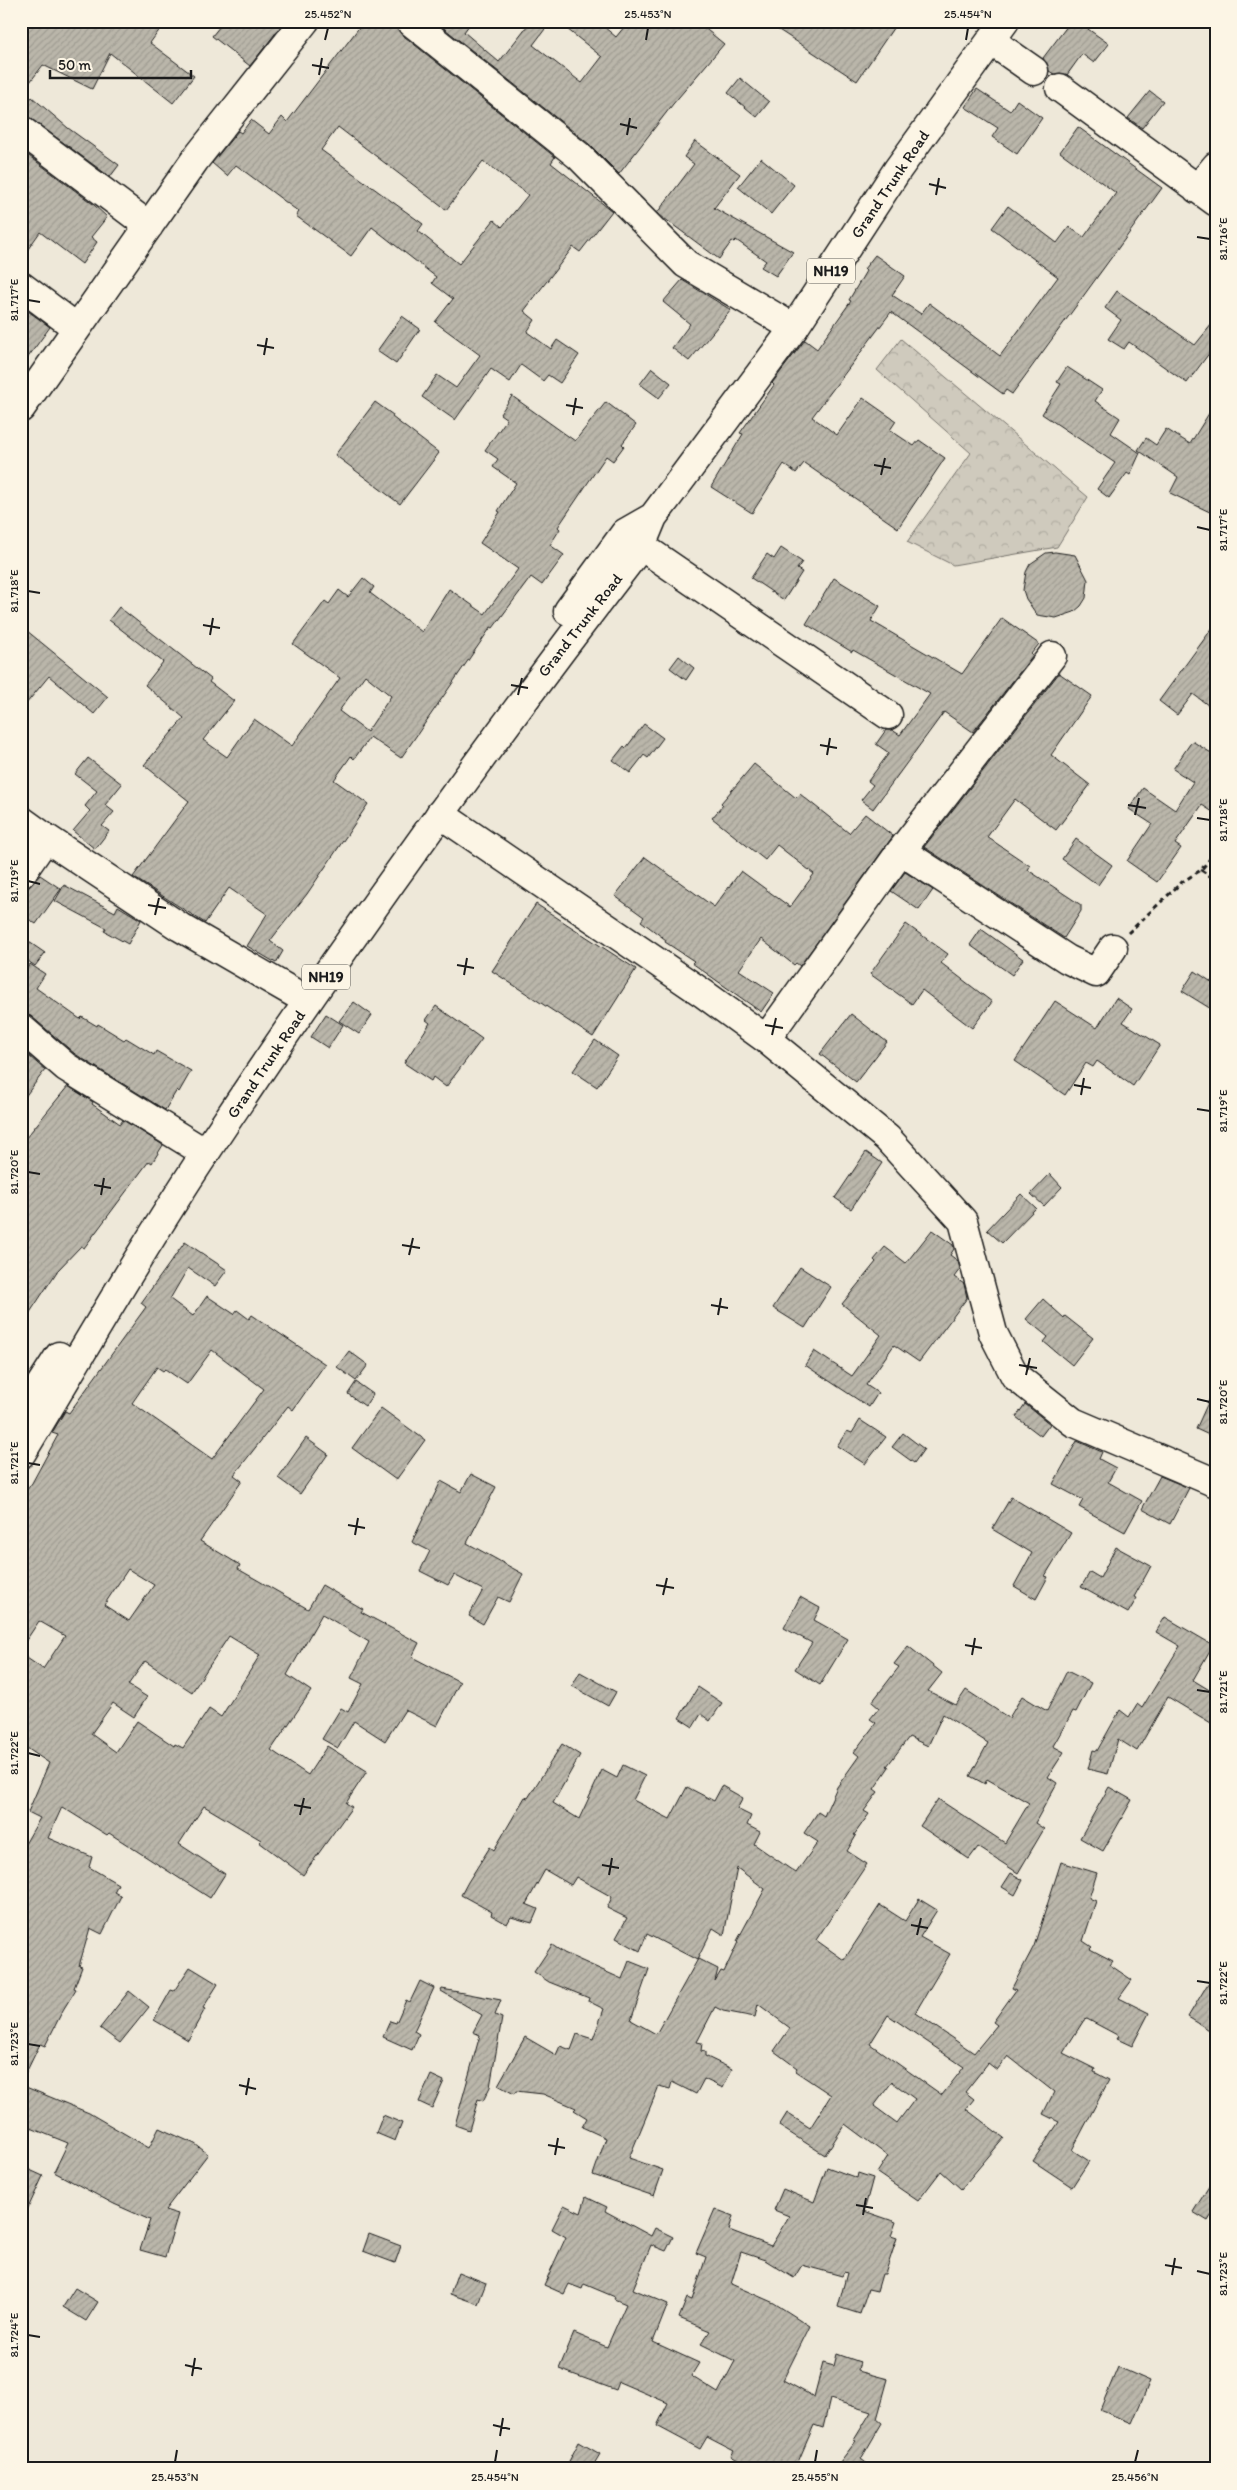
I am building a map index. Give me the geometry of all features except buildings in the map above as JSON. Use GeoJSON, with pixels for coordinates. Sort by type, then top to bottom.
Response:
{"type":"FeatureCollection","features":[{"type":"Feature","properties":{"kind":"main road"},"geometry":{"type":"LineString","coordinates":[[21,408],[195,160],[304,21]]}},
{"type":"Feature","properties":{"kind":"main road"},"geometry":{"type":"LineString","coordinates":[[410,21],[579,156],[686,264],[794,328]]}},
{"type":"Feature","properties":{"kind":"main road"},"geometry":{"type":"LineString","coordinates":[[998,31],[1034,71]]}},
{"type":"Feature","properties":{"kind":"main road","name":"Grand Trunk Road"},"geometry":{"type":"LineString","coordinates":[[21,1454],[204,1155],[440,814],[526,696],[641,546],[653,517],[794,328],[898,169],[998,31]]}},
{"type":"Feature","properties":{"kind":"main road"},"geometry":{"type":"LineString","coordinates":[[1060,88],[1207,195],[1216,166]]}},
{"type":"Feature","properties":{"kind":"main road"},"geometry":{"type":"LineString","coordinates":[[21,130],[149,226]]}},
{"type":"Feature","properties":{"kind":"main road"},"geometry":{"type":"LineString","coordinates":[[21,286],[77,328]]}},
{"type":"Feature","properties":{"kind":"main road","name":"Grand Trunk Road"},"geometry":{"type":"LineString","coordinates":[[21,1415],[194,1146],[426,804],[624,534],[653,517]]}},
{"type":"Feature","properties":{"kind":"main road"},"geometry":{"type":"LineString","coordinates":[[641,546],[888,715]]}},
{"type":"Feature","properties":{"kind":"main road"},"geometry":{"type":"LineString","coordinates":[[766,1039],[901,851],[1052,656]]}},
{"type":"Feature","properties":{"kind":"main road"},"geometry":{"type":"LineString","coordinates":[[440,814],[704,994],[766,1039],[887,1138],[962,1221],[992,1333],[1015,1376],[1073,1422],[1216,1483]]}},
{"type":"Feature","properties":{"kind":"main road"},"geometry":{"type":"LineString","coordinates":[[21,820],[180,927],[296,994]]}},
{"type":"Feature","properties":{"kind":"main road"},"geometry":{"type":"LineString","coordinates":[[21,874],[46,838]]}},
{"type":"Feature","properties":{"kind":"main road"},"geometry":{"type":"LineString","coordinates":[[901,851],[1068,959],[1096,973],[1113,948]]}},
{"type":"Feature","properties":{"kind":"main road"},"geometry":{"type":"LineString","coordinates":[[21,1028],[66,1067],[194,1146]]}},
{"type":"Feature","properties":{"kind":"path"},"geometry":{"type":"LineString","coordinates":[[1113,948],[1182,882],[1201,870],[1216,851]]}},
{"type":"Feature","properties":{"kind":"path"},"geometry":{"type":"LineString","coordinates":[[1201,870],[1216,880]]}},
{"type":"Feature","properties":{"kind":"green space"},"geometry":{"type":"Polygon","coordinates":[[[901,339],[1088,497],[1057,547],[953,565],[907,542],[971,453],[877,370],[901,339]]]}}]}
